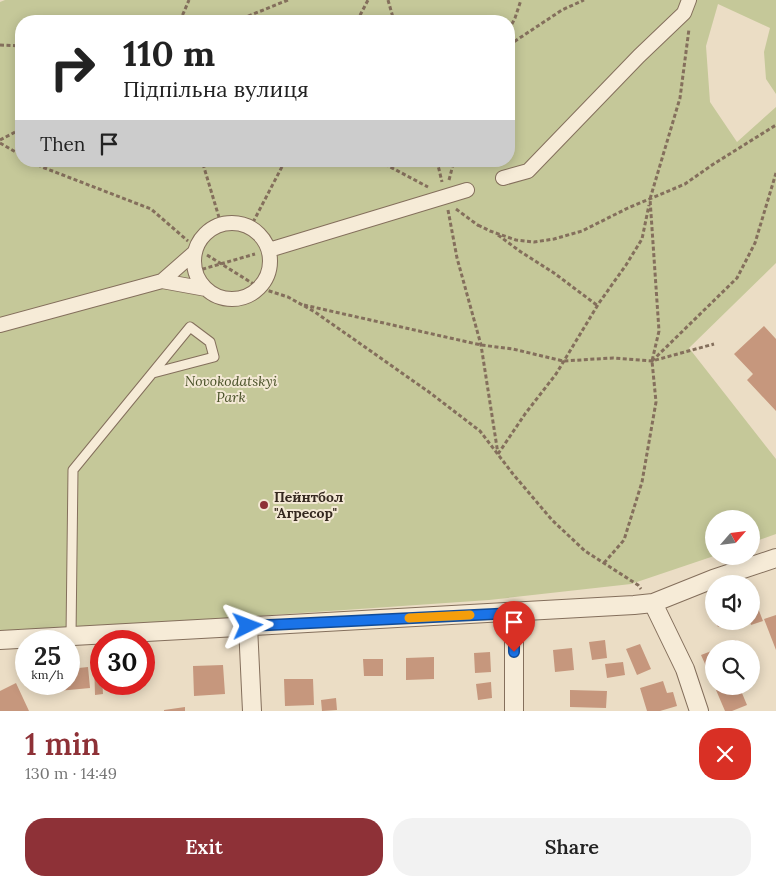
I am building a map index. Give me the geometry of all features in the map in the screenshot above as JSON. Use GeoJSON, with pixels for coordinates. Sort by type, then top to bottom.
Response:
{"type":"FeatureCollection","features":[{"type":"Feature","properties":{"kind":"street"},"geometry":{"type":"LineString","coordinates":[[504,178],[528,171],[639,56],[684,13],[689,0]]}},
{"type":"Feature","properties":{"kind":"street"},"geometry":{"type":"LineString","coordinates":[[269,250],[467,190]]}},
{"type":"Feature","properties":{"kind":"street"},"geometry":{"type":"LineString","coordinates":[[221,224],[241,224],[259,234],[269,250],[270,260],[266,280],[260,288],[247,296],[233,300],[214,295],[199,281],[195,272],[195,250],[204,235],[212,228],[221,224]]}},
{"type":"Feature","properties":{"kind":"street"},"geometry":{"type":"LineString","coordinates":[[162,281],[195,250]]}},
{"type":"Feature","properties":{"kind":"street"},"geometry":{"type":"LineString","coordinates":[[0,325],[162,281],[206,289]]}},
{"type":"Feature","properties":{"kind":"street"},"geometry":{"type":"LineString","coordinates":[[80,635],[634,605],[653,602],[776,558]]}},
{"type":"Feature","properties":{"kind":"street"},"geometry":{"type":"LineString","coordinates":[[653,602],[685,669],[699,711]]}},
{"type":"Feature","properties":{"kind":"street"},"geometry":{"type":"LineString","coordinates":[[514,613],[514,711]]}},
{"type":"Feature","properties":{"kind":"street"},"geometry":{"type":"LineString","coordinates":[[248,626],[252,711]]}},
{"type":"Feature","properties":{"kind":"street"},"geometry":{"type":"LineString","coordinates":[[0,640],[15,639]]}},
{"type":"Feature","properties":{"kind":"lane"},"geometry":{"type":"LineString","coordinates":[[71,630],[73,470],[190,328],[210,342],[214,357],[153,373]]}},
{"type":"Feature","properties":{"kind":"path"},"geometry":{"type":"LineString","coordinates":[[183,15],[189,0]]}},
{"type":"Feature","properties":{"kind":"path"},"geometry":{"type":"LineString","coordinates":[[251,15],[288,0]]}},
{"type":"Feature","properties":{"kind":"path"},"geometry":{"type":"LineString","coordinates":[[361,15],[368,0]]}},
{"type":"Feature","properties":{"kind":"path"},"geometry":{"type":"LineString","coordinates":[[388,0],[392,15]]}},
{"type":"Feature","properties":{"kind":"path"},"geometry":{"type":"LineString","coordinates":[[515,18],[521,0]]}},
{"type":"Feature","properties":{"kind":"path"},"geometry":{"type":"LineString","coordinates":[[515,41],[562,10],[584,0]]}},
{"type":"Feature","properties":{"kind":"path"},"geometry":{"type":"LineString","coordinates":[[498,454],[525,414],[556,374],[642,239],[650,199],[680,98],[689,24]]}},
{"type":"Feature","properties":{"kind":"path"},"geometry":{"type":"LineString","coordinates":[[0,45],[15,46]]}},
{"type":"Feature","properties":{"kind":"path"},"geometry":{"type":"LineString","coordinates":[[390,167],[445,197],[459,212],[478,225],[516,240],[534,242],[554,239],[582,231],[628,208],[685,184],[776,125]]}},
{"type":"Feature","properties":{"kind":"path"},"geometry":{"type":"LineString","coordinates":[[15,133],[0,142],[15,151]]}},
{"type":"Feature","properties":{"kind":"path"},"geometry":{"type":"LineString","coordinates":[[42,167],[150,209],[195,250],[222,264],[260,288],[288,297],[315,312],[430,392],[480,431],[552,520],[585,551],[638,585],[653,602]]}},
{"type":"Feature","properties":{"kind":"path"},"geometry":{"type":"LineString","coordinates":[[204,167],[221,224]]}},
{"type":"Feature","properties":{"kind":"path"},"geometry":{"type":"LineString","coordinates":[[250,228],[282,167]]}},
{"type":"Feature","properties":{"kind":"path"},"geometry":{"type":"LineString","coordinates":[[438,167],[457,258],[481,345],[498,454]]}},
{"type":"Feature","properties":{"kind":"path"},"geometry":{"type":"LineString","coordinates":[[652,361],[737,278],[755,243],[776,173]]}},
{"type":"Feature","properties":{"kind":"path"},"geometry":{"type":"LineString","coordinates":[[604,563],[624,540],[642,482],[656,402],[652,361],[659,330],[650,199]]}},
{"type":"Feature","properties":{"kind":"path"},"geometry":{"type":"LineString","coordinates":[[496,233],[598,306]]}},
{"type":"Feature","properties":{"kind":"path"},"geometry":{"type":"LineString","coordinates":[[195,272],[269,250]]}},
{"type":"Feature","properties":{"kind":"path"},"geometry":{"type":"LineString","coordinates":[[301,304],[481,345],[513,349],[563,361],[613,358],[652,361],[714,344]]}},
{"type":"Feature","properties":{"kind":"green space","name":"Novokodatskyi Park"},"geometry":{"type":"Polygon","coordinates":[[[5,0],[776,0],[776,94],[766,79],[764,52],[770,28],[718,4],[706,46],[710,102],[737,142],[776,107],[776,263],[689,348],[776,459],[776,534],[760,540],[760,510],[705,510],[705,559],[631,584],[489,600],[58,630],[15,630],[15,633],[0,634],[0,2],[5,0]]]}},
{"type":"Feature","properties":{"kind":"building"},"geometry":{"type":"Polygon","coordinates":[[[764,326],[776,339],[776,411],[747,380],[753,374],[734,354],[764,326]]]}},
{"type":"Feature","properties":{"kind":"building"},"geometry":{"type":"Polygon","coordinates":[[[776,615],[776,650],[764,619],[776,615]]]}},
{"type":"Feature","properties":{"kind":"building"},"geometry":{"type":"Polygon","coordinates":[[[605,640],[607,658],[592,660],[589,642],[605,640]]]}},
{"type":"Feature","properties":{"kind":"building"},"geometry":{"type":"Polygon","coordinates":[[[640,644],[651,669],[637,675],[626,649],[640,644]]]}},
{"type":"Feature","properties":{"kind":"building"},"geometry":{"type":"Polygon","coordinates":[[[572,648],[574,670],[555,672],[553,650],[572,648]]]}},
{"type":"Feature","properties":{"kind":"building"},"geometry":{"type":"Polygon","coordinates":[[[490,652],[491,672],[475,673],[474,653],[490,652]]]}},
{"type":"Feature","properties":{"kind":"building"},"geometry":{"type":"Polygon","coordinates":[[[705,653],[705,664],[701,655],[705,653]]]}},
{"type":"Feature","properties":{"kind":"building"},"geometry":{"type":"Polygon","coordinates":[[[434,657],[434,679],[406,680],[406,658],[434,657]]]}},
{"type":"Feature","properties":{"kind":"building"},"geometry":{"type":"Polygon","coordinates":[[[363,659],[383,659],[383,676],[364,676],[363,659]]]}},
{"type":"Feature","properties":{"kind":"building"},"geometry":{"type":"Polygon","coordinates":[[[623,662],[625,675],[607,678],[605,664],[623,662]]]}},
{"type":"Feature","properties":{"kind":"building"},"geometry":{"type":"Polygon","coordinates":[[[223,665],[225,694],[194,696],[193,666],[223,665]]]}},
{"type":"Feature","properties":{"kind":"building"},"geometry":{"type":"Polygon","coordinates":[[[88,667],[90,688],[80,689],[80,668],[88,667]]]}},
{"type":"Feature","properties":{"kind":"building"},"geometry":{"type":"Polygon","coordinates":[[[284,679],[313,679],[314,705],[285,706],[284,679]]]}},
{"type":"Feature","properties":{"kind":"building"},"geometry":{"type":"Polygon","coordinates":[[[663,681],[667,693],[673,692],[677,706],[660,711],[647,711],[640,688],[663,681]]]}},
{"type":"Feature","properties":{"kind":"building"},"geometry":{"type":"Polygon","coordinates":[[[491,682],[492,698],[478,700],[476,684],[491,682]]]}},
{"type":"Feature","properties":{"kind":"building"},"geometry":{"type":"Polygon","coordinates":[[[15,684],[15,695],[22,695],[29,711],[0,711],[0,691],[15,684]]]}},
{"type":"Feature","properties":{"kind":"building"},"geometry":{"type":"Polygon","coordinates":[[[570,690],[607,691],[606,708],[570,707],[570,690]]]}},
{"type":"Feature","properties":{"kind":"building"},"geometry":{"type":"Polygon","coordinates":[[[718,695],[743,695],[747,705],[732,711],[725,711],[718,695]]]}},
{"type":"Feature","properties":{"kind":"building"},"geometry":{"type":"Polygon","coordinates":[[[336,698],[337,710],[322,711],[321,700],[336,698]]]}},
{"type":"Feature","properties":{"kind":"building"},"geometry":{"type":"Polygon","coordinates":[[[185,707],[185,711],[164,711],[164,710],[185,707]]]}},
{"type":"Feature","properties":{"kind":"slow traffic"},"geometry":{"type":"LineString","coordinates":[[409,618],[470,615]]}},
{"type":"Feature","properties":{"kind":"place","name":"Пейнтбол \"Агресор\""},"geometry":{"type":"Point","coordinates":[264,505]}},
{"type":"Feature","properties":{"kind":"route"},"geometry":{"type":"LineString","coordinates":[[248,626],[514,613],[514,652]]}}]}
